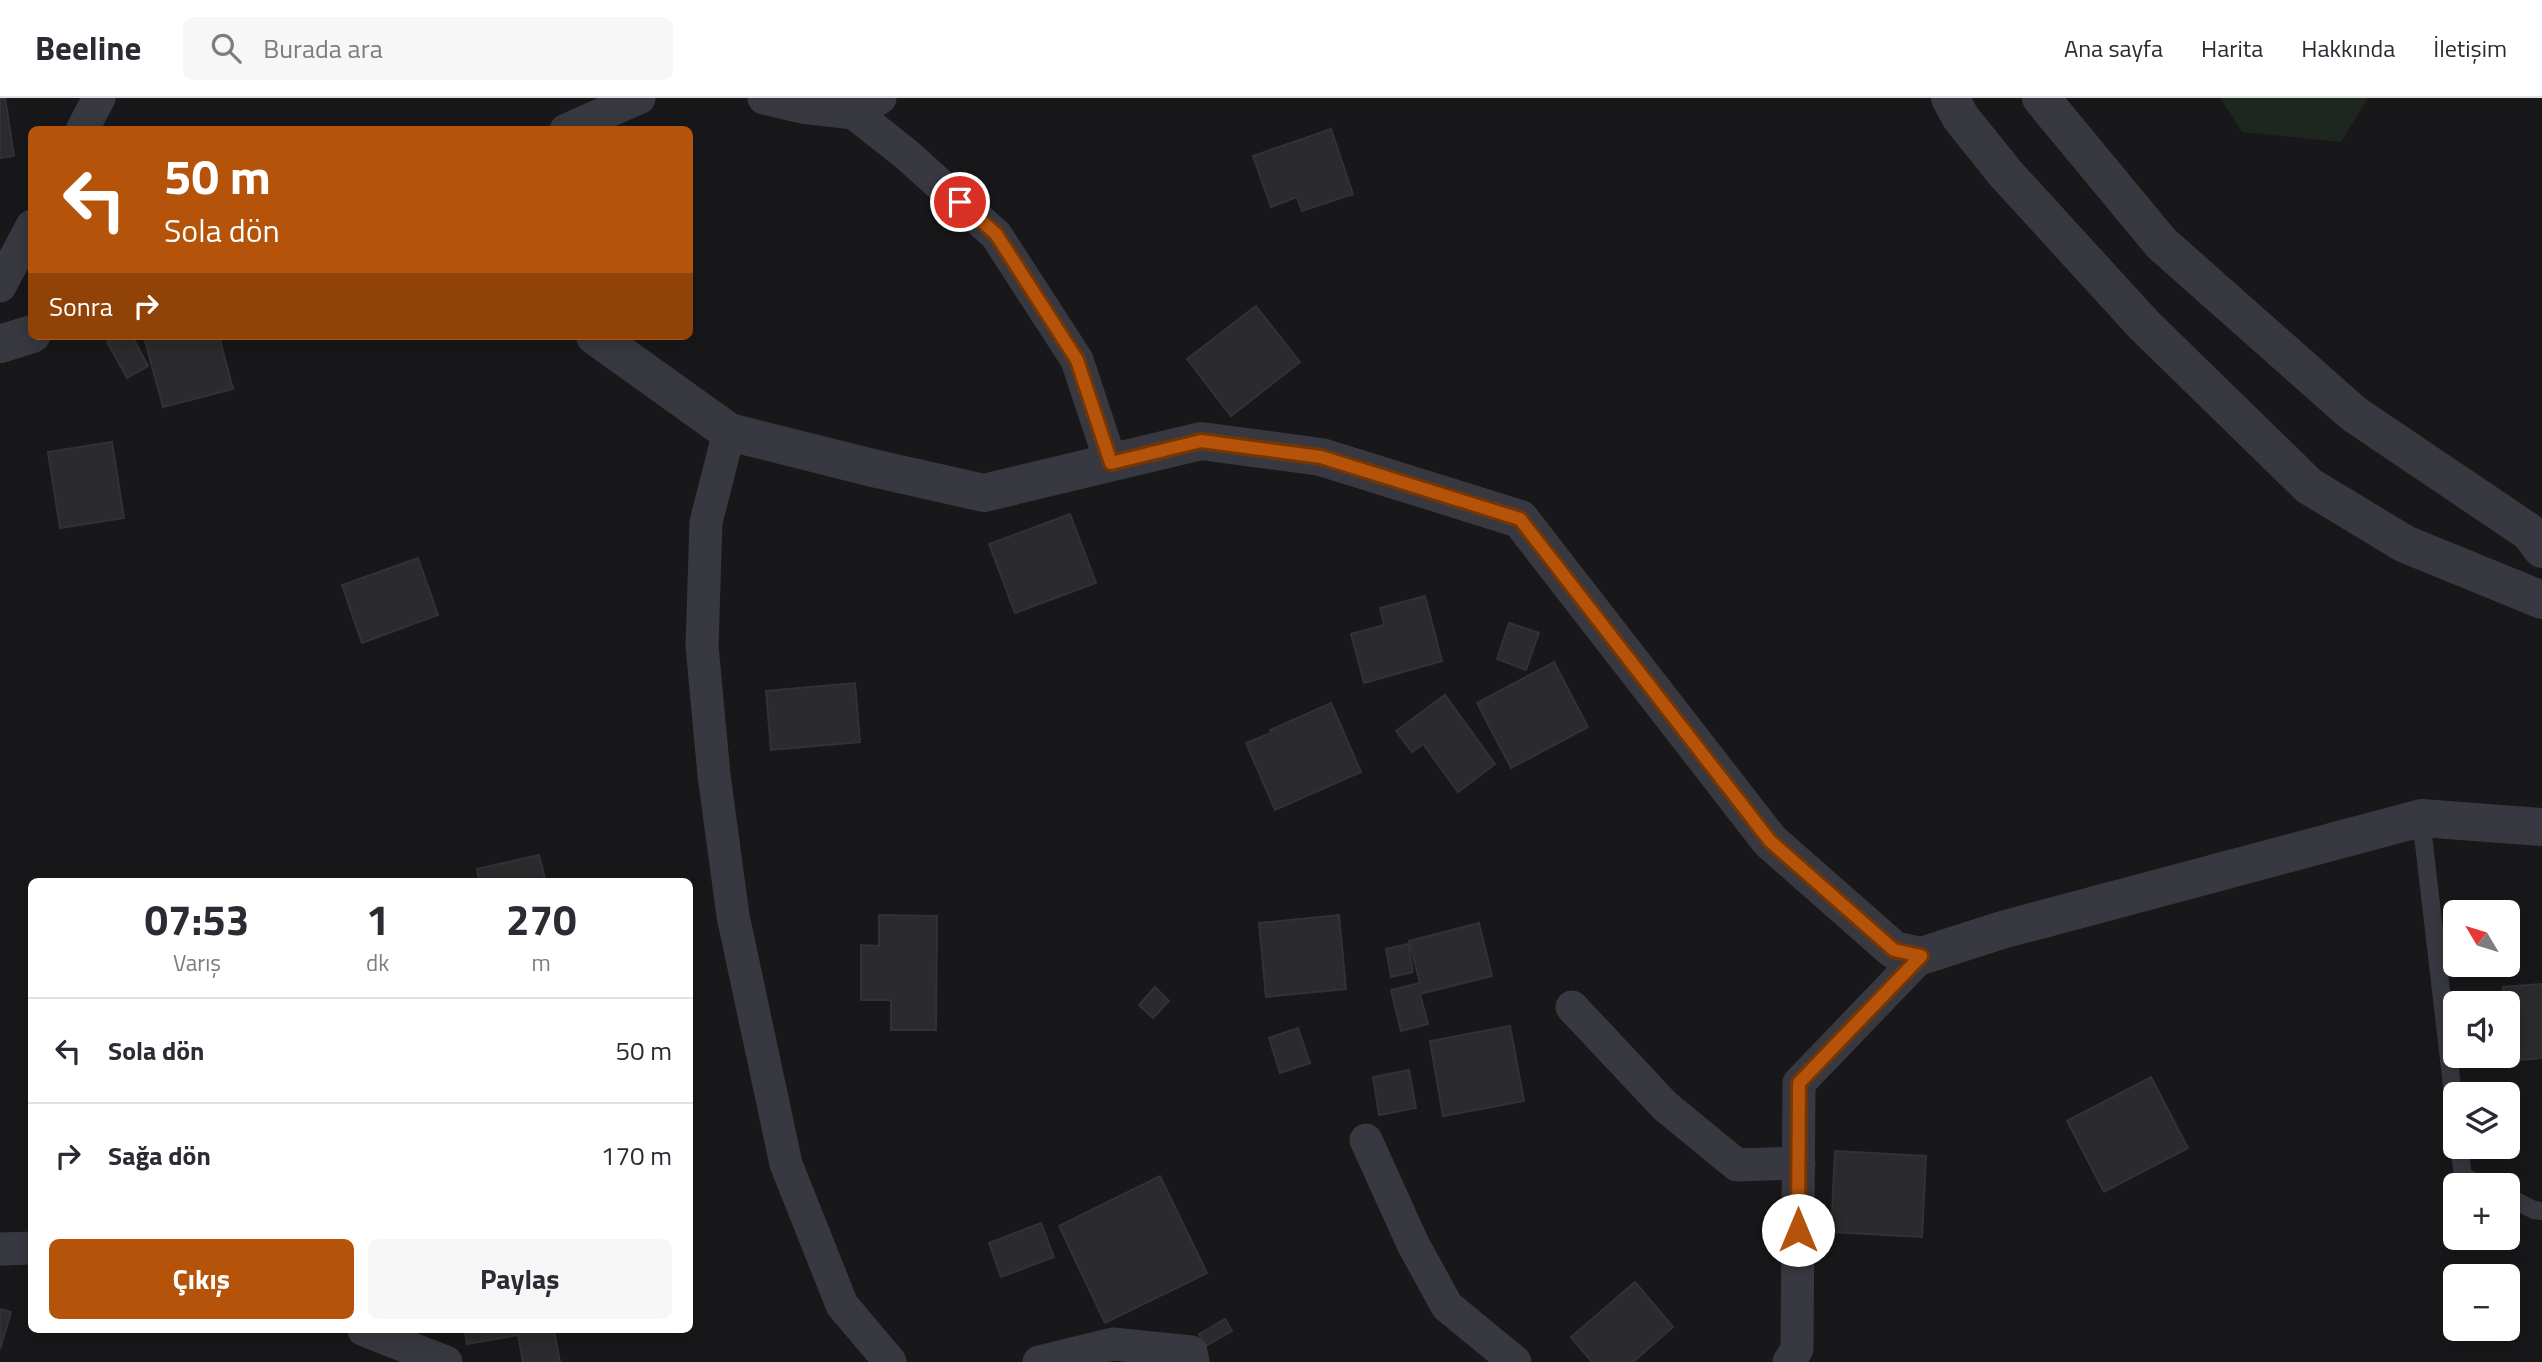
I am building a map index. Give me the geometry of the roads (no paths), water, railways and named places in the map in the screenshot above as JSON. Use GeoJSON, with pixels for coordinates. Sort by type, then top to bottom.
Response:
{"type":"FeatureCollection","features":[{"type":"Feature","properties":{"kind":"street"},"geometry":{"type":"LineString","coordinates":[[84,126],[99,98]]}},
{"type":"Feature","properties":{"kind":"street"},"geometry":{"type":"LineString","coordinates":[[575,126],[639,98]]}},
{"type":"Feature","properties":{"kind":"street"},"geometry":{"type":"LineString","coordinates":[[764,98],[802,107],[867,105],[906,154],[996,234],[1077,360],[1111,463]]}},
{"type":"Feature","properties":{"kind":"street"},"geometry":{"type":"LineString","coordinates":[[1950,98],[1961,118],[2006,174],[2144,325],[2309,486],[2406,544],[2542,600]]}},
{"type":"Feature","properties":{"kind":"street"},"geometry":{"type":"LineString","coordinates":[[2041,98],[2161,243],[2354,414],[2529,532],[2542,549]]}},
{"type":"Feature","properties":{"kind":"street"},"geometry":{"type":"LineString","coordinates":[[0,286],[28,234]]}},
{"type":"Feature","properties":{"kind":"street"},"geometry":{"type":"LineString","coordinates":[[0,344],[28,335]]}},
{"type":"Feature","properties":{"kind":"street"},"geometry":{"type":"LineString","coordinates":[[601,340],[729,432],[984,493],[1201,441],[1321,457],[1520,519],[1770,841],[1894,950],[1921,956]]}},
{"type":"Feature","properties":{"kind":"street"},"geometry":{"type":"LineString","coordinates":[[729,432],[706,522],[702,646],[714,775],[733,916],[786,1164],[842,1305],[890,1362]]}},
{"type":"Feature","properties":{"kind":"street"},"geometry":{"type":"LineString","coordinates":[[1788,1362],[1797,1349],[1799,1083],[1921,956],[2002,930],[2421,818],[2542,827]]}},
{"type":"Feature","properties":{"kind":"street"},"geometry":{"type":"LineString","coordinates":[[1572,1007],[1665,1106],[1737,1165],[1799,1163]]}},
{"type":"Feature","properties":{"kind":"street"},"geometry":{"type":"LineString","coordinates":[[1366,1140],[1413,1244],[1447,1306],[1515,1362]]}},
{"type":"Feature","properties":{"kind":"street"},"geometry":{"type":"LineString","coordinates":[[0,1249],[28,1248]]}},
{"type":"Feature","properties":{"kind":"street"},"geometry":{"type":"LineString","coordinates":[[372,1333],[446,1362]]}},
{"type":"Feature","properties":{"kind":"street"},"geometry":{"type":"LineString","coordinates":[[1039,1362],[1112,1344],[1191,1352],[1194,1362]]}},
{"type":"Feature","properties":{"kind":"lane"},"geometry":{"type":"LineString","coordinates":[[2421,818],[2452,1082]]}},
{"type":"Feature","properties":{"kind":"lane"},"geometry":{"type":"LineString","coordinates":[[2520,1203],[2542,1211]]}}]}
